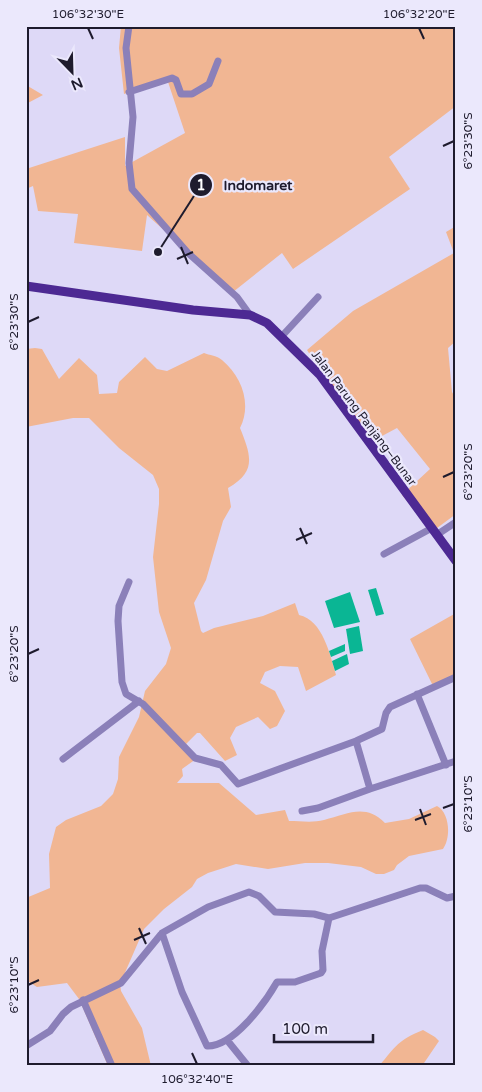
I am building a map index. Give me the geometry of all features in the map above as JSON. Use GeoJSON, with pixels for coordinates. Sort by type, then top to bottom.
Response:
{"type":"FeatureCollection","features":[{"type":"Feature","properties":{"kind":"main road","name":"Jalan Parung Panjang–Bunar"},"geometry":{"type":"LineString","coordinates":[[26,286],[193,310],[250,314],[267,323],[320,376],[393,478],[456,560]]}},
{"type":"Feature","properties":{"kind":"street"},"geometry":{"type":"LineString","coordinates":[[129,26],[126,48],[133,117],[128,163],[132,189],[188,253],[236,297],[250,314]]}},
{"type":"Feature","properties":{"kind":"street"},"geometry":{"type":"LineString","coordinates":[[129,92],[172,78],[176,80],[181,94],[192,94],[209,84],[218,61]]}},
{"type":"Feature","properties":{"kind":"street"},"geometry":{"type":"LineString","coordinates":[[282,336],[318,297]]}},
{"type":"Feature","properties":{"kind":"street"},"geometry":{"type":"LineString","coordinates":[[384,554],[456,522]]}},
{"type":"Feature","properties":{"kind":"street"},"geometry":{"type":"LineString","coordinates":[[128,582],[119,606],[119,650],[123,688],[126,694],[138,702],[181,742],[195,758],[221,765],[238,784],[356,742],[382,729],[390,706],[456,677]]}},
{"type":"Feature","properties":{"kind":"street"},"geometry":{"type":"LineString","coordinates":[[418,694],[446,765]]}},
{"type":"Feature","properties":{"kind":"street"},"geometry":{"type":"LineString","coordinates":[[63,759],[138,702]]}},
{"type":"Feature","properties":{"kind":"street"},"geometry":{"type":"LineString","coordinates":[[356,742],[370,789]]}},
{"type":"Feature","properties":{"kind":"street"},"geometry":{"type":"LineString","coordinates":[[302,811],[318,808],[456,761]]}},
{"type":"Feature","properties":{"kind":"street"},"geometry":{"type":"LineString","coordinates":[[26,1046],[50,1031],[63,1014],[83,1000],[121,983],[162,933],[208,908],[249,892],[259,896],[275,912],[314,914],[329,918],[420,888],[426,888],[447,898],[456,896]]}},
{"type":"Feature","properties":{"kind":"street"},"geometry":{"type":"LineString","coordinates":[[162,933],[182,992],[206,1046],[213,1046],[227,1040],[255,1013],[277,982],[295,982],[321,973],[323,970],[322,951],[329,918]]}},
{"type":"Feature","properties":{"kind":"street"},"geometry":{"type":"LineString","coordinates":[[83,1000],[112,1066]]}},
{"type":"Feature","properties":{"kind":"street"},"geometry":{"type":"LineString","coordinates":[[227,1040],[248,1066]]}},
{"type":"Feature","properties":{"kind":"shaded area"},"geometry":{"type":"Polygon","coordinates":[[[121,26],[456,26],[456,106],[389,157],[410,189],[293,269],[282,253],[233,292],[147,215],[142,251],[74,243],[78,214],[38,211],[33,186],[26,189],[26,169],[125,137],[125,166],[185,133],[167,79],[124,94],[119,48],[121,26]]]}},
{"type":"Feature","properties":{"kind":"shaded area"},"geometry":{"type":"Polygon","coordinates":[[[26,85],[43,95],[26,104],[26,85]]]}},
{"type":"Feature","properties":{"kind":"shaded area"},"geometry":{"type":"Polygon","coordinates":[[[456,226],[456,341],[448,348],[452,392],[456,399],[456,514],[433,531],[402,495],[430,469],[397,428],[367,444],[307,350],[353,311],[454,253],[446,232],[456,226]]]}},
{"type":"Feature","properties":{"kind":"shaded area"},"geometry":{"type":"Polygon","coordinates":[[[26,349],[42,349],[59,379],[79,358],[97,375],[99,394],[117,393],[119,382],[145,357],[157,369],[167,371],[204,353],[220,359],[229,367],[240,383],[245,400],[245,410],[240,428],[247,447],[249,462],[244,476],[228,488],[231,507],[223,521],[206,580],[194,603],[201,631],[203,633],[214,628],[263,616],[295,603],[299,615],[307,618],[320,631],[331,658],[336,675],[306,691],[298,667],[280,666],[265,672],[260,683],[275,691],[285,711],[277,726],[270,729],[258,717],[236,727],[230,738],[237,755],[225,761],[200,733],[197,733],[185,745],[196,759],[182,769],[183,776],[177,783],[219,783],[256,815],[285,810],[289,821],[320,821],[349,813],[363,812],[378,817],[385,823],[409,819],[437,806],[445,814],[448,826],[446,844],[443,849],[409,856],[397,865],[394,870],[384,874],[376,874],[361,867],[328,863],[305,863],[268,869],[236,864],[208,873],[197,879],[192,887],[164,909],[144,929],[120,984],[121,991],[142,1028],[151,1066],[108,1066],[79,999],[67,983],[37,987],[26,980],[26,898],[50,888],[49,854],[56,827],[66,820],[101,806],[113,794],[118,779],[119,757],[139,717],[145,691],[166,664],[171,648],[159,612],[153,557],[159,489],[153,475],[119,448],[89,418],[73,418],[26,427],[26,349]]]}},
{"type":"Feature","properties":{"kind":"shaded area"},"geometry":{"type":"Polygon","coordinates":[[[376,588],[384,614],[376,616],[368,590],[376,588]]]}},
{"type":"Feature","properties":{"kind":"shaded area"},"geometry":{"type":"Polygon","coordinates":[[[350,592],[360,622],[334,628],[325,601],[350,592]]]}},
{"type":"Feature","properties":{"kind":"shaded area"},"geometry":{"type":"Polygon","coordinates":[[[456,613],[456,675],[433,686],[410,639],[456,613]]]}},
{"type":"Feature","properties":{"kind":"shaded area"},"geometry":{"type":"Polygon","coordinates":[[[359,626],[363,651],[350,654],[346,629],[359,626]]]}},
{"type":"Feature","properties":{"kind":"shaded area"},"geometry":{"type":"Polygon","coordinates":[[[345,644],[345,651],[331,657],[329,651],[345,644]]]}},
{"type":"Feature","properties":{"kind":"shaded area"},"geometry":{"type":"Polygon","coordinates":[[[347,654],[349,664],[335,671],[332,661],[347,654]]]}},
{"type":"Feature","properties":{"kind":"shaded area"},"geometry":{"type":"Polygon","coordinates":[[[423,1030],[439,1041],[422,1066],[379,1066],[398,1044],[423,1030]]]}},
{"type":"Feature","properties":{"kind":"place","name":"Indomaret"},"geometry":{"type":"Point","coordinates":[158,252]}}]}
